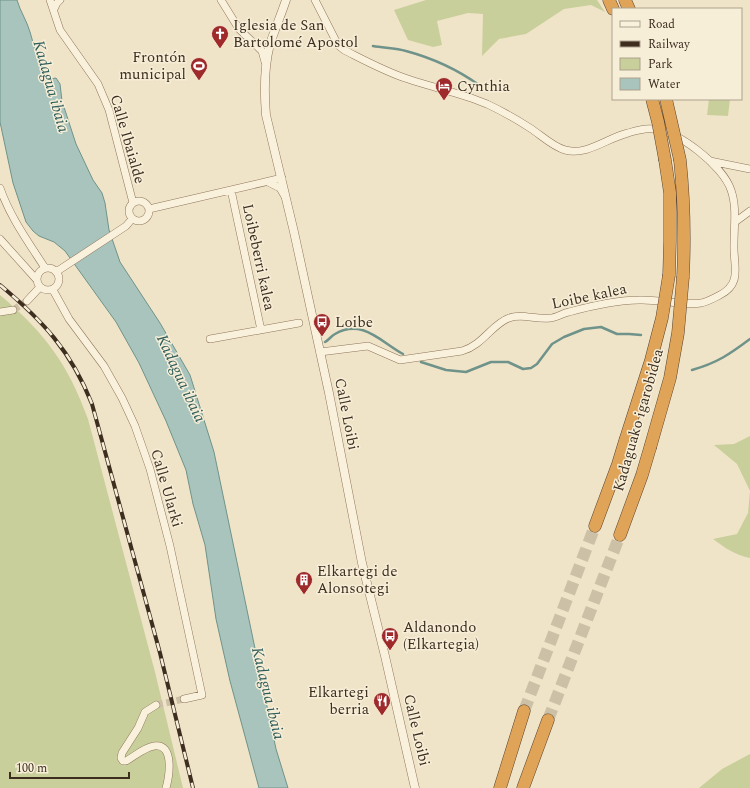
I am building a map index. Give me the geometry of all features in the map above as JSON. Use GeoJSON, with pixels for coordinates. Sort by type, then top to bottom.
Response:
{"type":"FeatureCollection","features":[{"type":"Feature","properties":{"kind":"highway","name":"Kadaguako igarobidea"},"geometry":{"type":"LineString","coordinates":[[596,526],[618,464],[651,360],[662,318],[669,275],[670,193],[658,122],[652,100]]}},
{"type":"Feature","properties":{"kind":"highway","name":"Kadaguako igarobidea"},"geometry":{"type":"LineString","coordinates":[[620,535],[650,448],[670,378],[678,333],[683,277],[683,191],[680,160],[666,100]]}},
{"type":"Feature","properties":{"kind":"highway"},"geometry":{"type":"LineString","coordinates":[[500,788],[524,711]]}},
{"type":"Feature","properties":{"kind":"highway"},"geometry":{"type":"LineString","coordinates":[[523,788],[548,720]]}},
{"type":"Feature","properties":{"kind":"street","name":"Calle Ibaialde"},"geometry":{"type":"LineString","coordinates":[[50,0],[60,30],[98,84],[109,110],[132,203]]}},
{"type":"Feature","properties":{"kind":"street"},"geometry":{"type":"LineString","coordinates":[[54,9],[60,0]]}},
{"type":"Feature","properties":{"kind":"street"},"geometry":{"type":"LineString","coordinates":[[221,0],[239,30],[262,51],[265,58],[266,71]]}},
{"type":"Feature","properties":{"kind":"street","name":"Calle Loibi"},"geometry":{"type":"LineString","coordinates":[[286,0],[270,44],[264,97],[266,115],[282,178],[329,393],[362,563],[387,663],[415,788]]}},
{"type":"Feature","properties":{"kind":"street","name":"Loibe kalea"},"geometry":{"type":"LineString","coordinates":[[315,0],[338,45],[344,50],[405,78],[482,102],[523,123],[560,149],[580,152],[626,133],[651,129],[668,132],[687,143],[718,169],[727,180],[732,191],[735,207],[734,251],[736,274],[731,288],[722,294],[701,303],[639,300],[609,303],[567,312],[550,318],[522,315],[511,317],[502,321],[488,335],[468,349],[407,360],[400,360],[368,346],[320,352]]}},
{"type":"Feature","properties":{"kind":"street"},"geometry":{"type":"LineString","coordinates":[[255,45],[264,46],[270,44]]}},
{"type":"Feature","properties":{"kind":"street"},"geometry":{"type":"LineString","coordinates":[[262,51],[266,50],[270,44]]}},
{"type":"Feature","properties":{"kind":"street"},"geometry":{"type":"LineString","coordinates":[[255,45],[261,56],[266,71]]}},
{"type":"Feature","properties":{"kind":"street"},"geometry":{"type":"LineString","coordinates":[[708,161],[750,169]]}},
{"type":"Feature","properties":{"kind":"street","name":"Loibeberri kalea"},"geometry":{"type":"LineString","coordinates":[[149,209],[282,178]]}},
{"type":"Feature","properties":{"kind":"street"},"geometry":{"type":"LineString","coordinates":[[268,182],[280,188],[286,198]]}},
{"type":"Feature","properties":{"kind":"street"},"geometry":{"type":"LineString","coordinates":[[0,188],[11,213],[45,268]]}},
{"type":"Feature","properties":{"kind":"street","name":"Loibeberri kalea"},"geometry":{"type":"LineString","coordinates":[[231,190],[261,330]]}},
{"type":"Feature","properties":{"kind":"street"},"geometry":{"type":"LineString","coordinates":[[137,201],[143,201],[149,209],[149,214],[145,220],[139,222],[132,219],[128,211],[132,203],[137,201]]}},
{"type":"Feature","properties":{"kind":"street"},"geometry":{"type":"LineString","coordinates":[[735,222],[750,211]]}},
{"type":"Feature","properties":{"kind":"street"},"geometry":{"type":"LineString","coordinates":[[56,272],[126,226],[132,219]]}},
{"type":"Feature","properties":{"kind":"street"},"geometry":{"type":"LineString","coordinates":[[0,239],[36,279],[40,287],[45,290],[52,290],[59,282],[58,276],[53,269],[45,268],[38,273],[36,279]]}},
{"type":"Feature","properties":{"kind":"street"},"geometry":{"type":"LineString","coordinates":[[27,301],[40,287]]}},
{"type":"Feature","properties":{"kind":"street","name":"Calle Ularki"},"geometry":{"type":"LineString","coordinates":[[52,290],[69,319],[104,366],[122,398],[135,426],[150,469],[170,546],[202,695],[184,699]]}},
{"type":"Feature","properties":{"kind":"street"},"geometry":{"type":"LineString","coordinates":[[0,312],[14,310]]}},
{"type":"Feature","properties":{"kind":"street"},"geometry":{"type":"LineString","coordinates":[[210,339],[299,323]]}},
{"type":"Feature","properties":{"kind":"street"},"geometry":{"type":"LineString","coordinates":[[156,705],[145,712],[138,728],[122,753],[121,758],[123,761],[126,761],[153,746],[162,747],[165,749],[169,757],[166,788]]}},
{"type":"Feature","properties":{"kind":"green space"},"geometry":{"type":"Polygon","coordinates":[[[426,0],[597,0],[605,12],[591,5],[564,9],[526,34],[499,39],[482,56],[483,14],[468,13],[437,21],[442,45],[433,47],[408,40],[394,10],[426,0]]]}},
{"type":"Feature","properties":{"kind":"green space"},"geometry":{"type":"Polygon","coordinates":[[[709,100],[730,100],[728,116],[707,115],[709,100]]]}},
{"type":"Feature","properties":{"kind":"green space"},"geometry":{"type":"Polygon","coordinates":[[[0,295],[30,323],[53,351],[72,382],[88,419],[155,672],[183,788],[0,788],[0,295]]]}},
{"type":"Feature","properties":{"kind":"green space"},"geometry":{"type":"Polygon","coordinates":[[[750,436],[750,491],[737,464],[714,445],[734,444],[750,436]]]}},
{"type":"Feature","properties":{"kind":"green space"},"geometry":{"type":"Polygon","coordinates":[[[750,491],[750,558],[730,551],[713,539],[737,534],[748,513],[750,491]]]}},
{"type":"Feature","properties":{"kind":"green space"},"geometry":{"type":"Polygon","coordinates":[[[750,754],[750,788],[699,788],[722,769],[750,754]]]}},
{"type":"Feature","properties":{"kind":"water","name":"Kadagua ibaia"},"geometry":{"type":"Polygon","coordinates":[[[0,0],[17,0],[29,28],[37,57],[43,69],[50,79],[56,78],[60,84],[62,101],[76,144],[93,180],[102,193],[109,230],[120,262],[160,323],[190,375],[214,452],[276,749],[288,788],[259,788],[230,681],[216,619],[205,545],[193,504],[186,470],[166,421],[139,363],[116,322],[65,251],[54,242],[39,236],[26,222],[13,183],[0,122],[0,0]]]}},
{"type":"Feature","properties":{"kind":"waterway"},"geometry":{"type":"LineString","coordinates":[[373,46],[402,50],[425,57],[454,69],[479,85]]}},
{"type":"Feature","properties":{"kind":"waterway"},"geometry":{"type":"LineString","coordinates":[[421,362],[446,370],[466,372],[491,362],[508,362],[523,369],[531,368],[537,364],[552,344],[564,337],[584,329],[601,327],[617,334],[641,335]]}},
{"type":"Feature","properties":{"kind":"waterway"},"geometry":{"type":"LineString","coordinates":[[325,342],[335,334],[345,330],[363,330],[379,338],[403,354]]}},
{"type":"Feature","properties":{"kind":"waterway"},"geometry":{"type":"LineString","coordinates":[[692,370],[723,358],[750,339]]}},
{"type":"Feature","properties":{"kind":"tunnel"},"geometry":{"type":"LineString","coordinates":[[13,310],[27,301]]}},
{"type":"Feature","properties":{"kind":"tunnel"},"geometry":{"type":"LineString","coordinates":[[524,711],[595,526]]}},
{"type":"Feature","properties":{"kind":"tunnel"},"geometry":{"type":"LineString","coordinates":[[548,720],[620,535]]}},
{"type":"Feature","properties":{"kind":"tunnel"},"geometry":{"type":"LineString","coordinates":[[156,705],[184,699]]}},
{"type":"Feature","properties":{"kind":"railway"},"geometry":{"type":"LineString","coordinates":[[0,285],[30,311],[54,338],[75,368],[92,404],[160,653],[193,788]]}},
{"type":"Feature","properties":{"kind":"place","name":"Iglesia de San Bartolomé Apostol"},"geometry":{"type":"Point","coordinates":[220,49]}},
{"type":"Feature","properties":{"kind":"place","name":"Frontón municipal"},"geometry":{"type":"Point","coordinates":[199,81]}},
{"type":"Feature","properties":{"kind":"place","name":"Cynthia"},"geometry":{"type":"Point","coordinates":[444,101]}},
{"type":"Feature","properties":{"kind":"place","name":"Loibe"},"geometry":{"type":"Point","coordinates":[322,337]}},
{"type":"Feature","properties":{"kind":"place","name":"Elkartegi de Alonsotegi"},"geometry":{"type":"Point","coordinates":[304,595]}},
{"type":"Feature","properties":{"kind":"place","name":"Aldanondo (Elkartegia)"},"geometry":{"type":"Point","coordinates":[390,651]}},
{"type":"Feature","properties":{"kind":"place","name":"Elkartegi berria"},"geometry":{"type":"Point","coordinates":[382,716]}}]}
